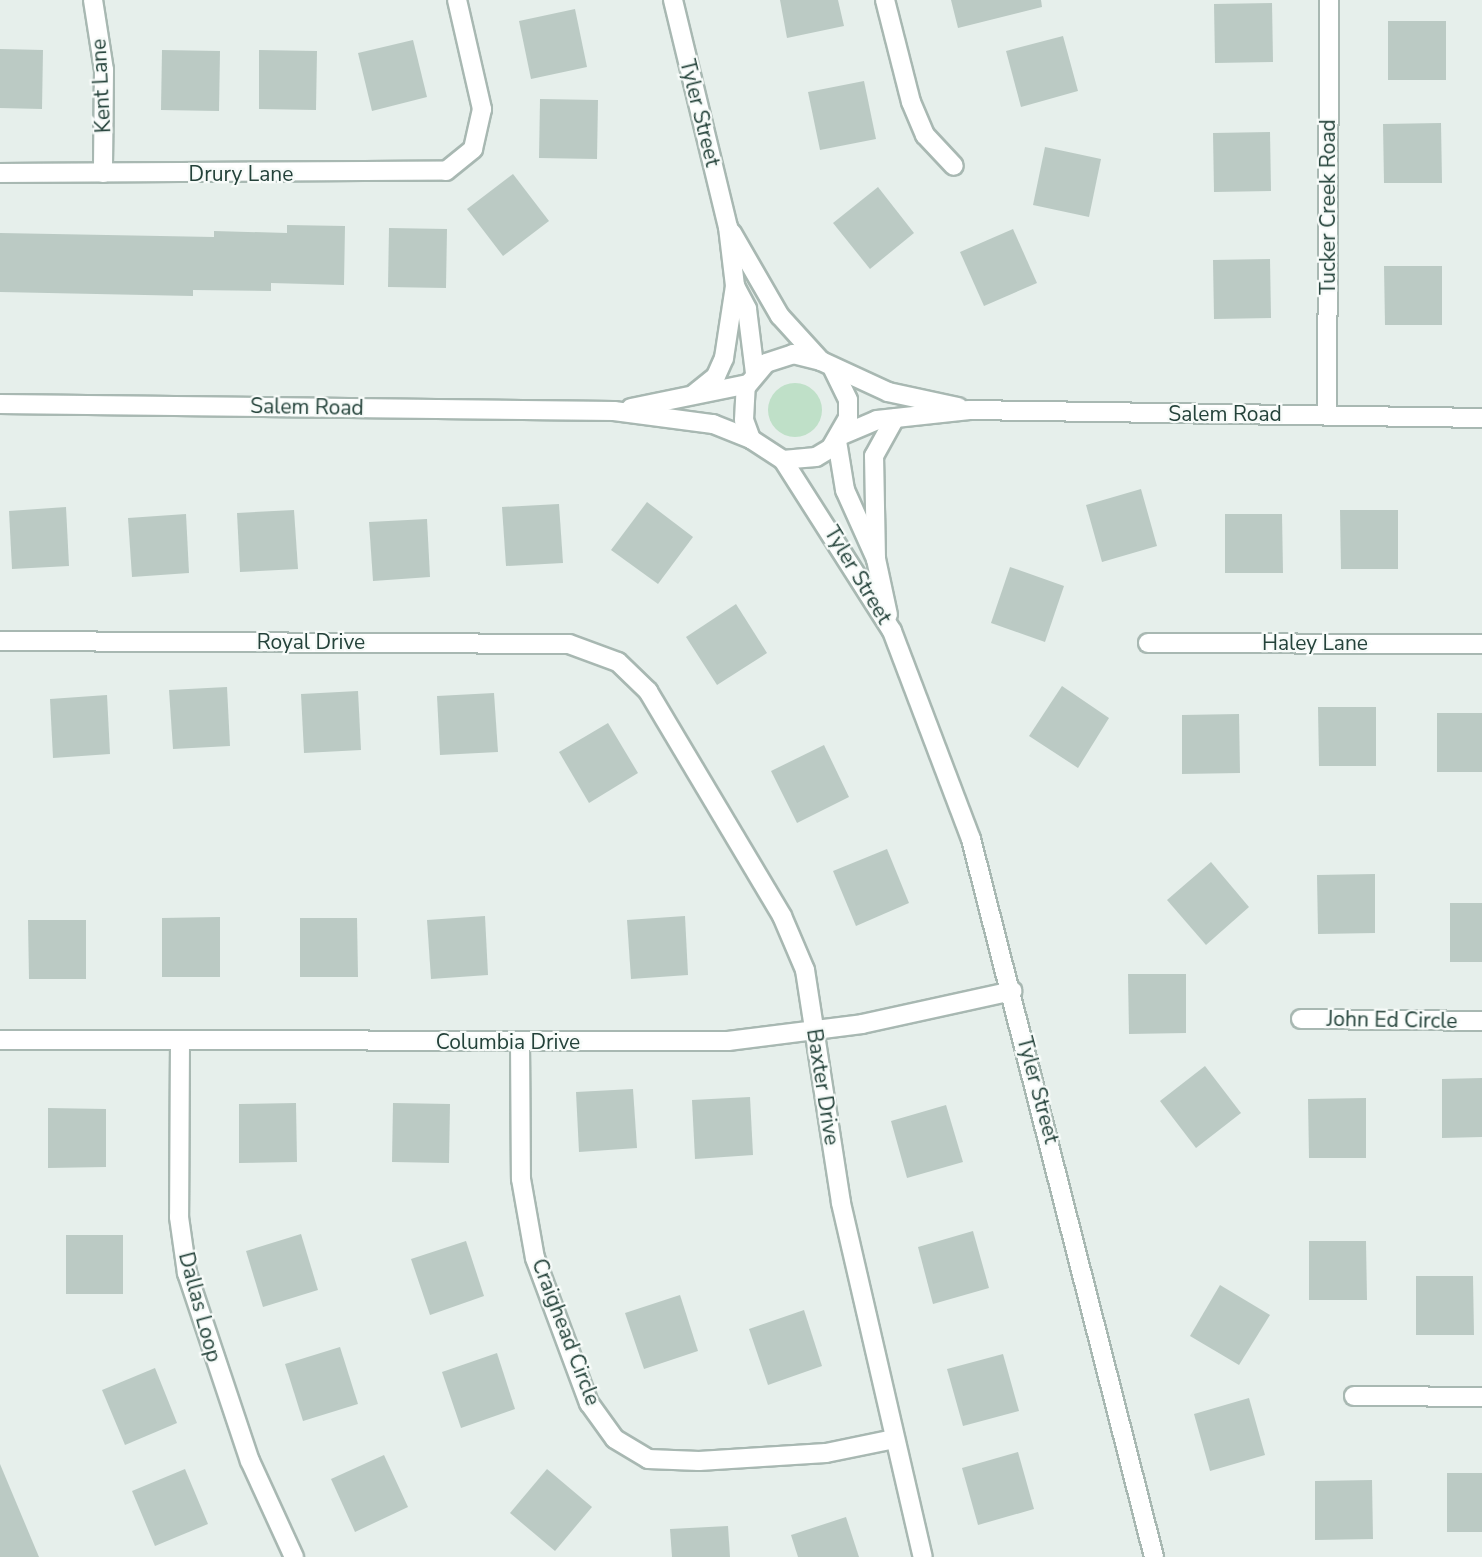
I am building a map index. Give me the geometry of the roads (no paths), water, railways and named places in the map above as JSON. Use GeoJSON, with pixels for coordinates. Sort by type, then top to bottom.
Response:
{"type":"FeatureCollection","features":[{"type":"Feature","properties":{"kind":"street","name":"Kent Lane"},"geometry":{"type":"LineString","coordinates":[[93,0],[104,70],[103,173]]}},
{"type":"Feature","properties":{"kind":"street","name":"Drury Lane"},"geometry":{"type":"LineString","coordinates":[[0,173],[422,175],[446,171],[473,149],[482,109],[457,0]]}},
{"type":"Feature","properties":{"kind":"street","name":"Tyler Street"},"geometry":{"type":"LineString","coordinates":[[673,0],[728,227],[735,286],[747,309],[752,378]]}},
{"type":"Feature","properties":{"kind":"street"},"geometry":{"type":"LineString","coordinates":[[885,0],[911,102],[925,135],[954,166]]}},
{"type":"Feature","properties":{"kind":"street","name":"Tucker Creek Road"},"geometry":{"type":"LineString","coordinates":[[1327,415],[1329,0]]}},
{"type":"Feature","properties":{"kind":"street","name":"Tyler Street"},"geometry":{"type":"LineString","coordinates":[[728,227],[780,316],[827,365]]}},
{"type":"Feature","properties":{"kind":"street"},"geometry":{"type":"LineString","coordinates":[[694,395],[716,375],[724,358],[735,286]]}},
{"type":"Feature","properties":{"kind":"street"},"geometry":{"type":"LineString","coordinates":[[793,354],[827,365],[849,400],[839,438],[816,457],[783,460],[751,439],[742,404],[752,378],[793,354]]}},
{"type":"Feature","properties":{"kind":"street","name":"Salem Road"},"geometry":{"type":"LineString","coordinates":[[827,365],[888,392],[969,410]]}},
{"type":"Feature","properties":{"kind":"street","name":"Salem Road"},"geometry":{"type":"LineString","coordinates":[[614,411],[694,395],[752,378]]}},
{"type":"Feature","properties":{"kind":"street","name":"Salem Road"},"geometry":{"type":"LineString","coordinates":[[0,404],[614,411],[713,424],[751,439]]}},
{"type":"Feature","properties":{"kind":"street","name":"Salem Road"},"geometry":{"type":"LineString","coordinates":[[839,438],[895,418],[969,410],[1482,418]]}},
{"type":"Feature","properties":{"kind":"street"},"geometry":{"type":"LineString","coordinates":[[876,559],[874,456],[895,418]]}},
{"type":"Feature","properties":{"kind":"street","name":"Tyler Street"},"geometry":{"type":"LineString","coordinates":[[839,438],[846,490],[876,559],[892,631],[971,839],[1012,991],[1154,1557]]}},
{"type":"Feature","properties":{"kind":"street","name":"Tyler Street"},"geometry":{"type":"LineString","coordinates":[[783,460],[892,631]]}},
{"type":"Feature","properties":{"kind":"street","name":"Royal Drive"},"geometry":{"type":"LineString","coordinates":[[0,641],[569,644],[618,662]]}},
{"type":"Feature","properties":{"kind":"street","name":"Haley Lane"},"geometry":{"type":"LineString","coordinates":[[1148,643],[1482,644]]}},
{"type":"Feature","properties":{"kind":"street","name":"Baxter Drive"},"geometry":{"type":"LineString","coordinates":[[618,662],[648,691],[782,916],[805,970],[840,1203],[923,1557]]}},
{"type":"Feature","properties":{"kind":"street","name":"Columbia Drive"},"geometry":{"type":"LineString","coordinates":[[0,1040],[728,1041],[814,1030],[1012,991]]}},
{"type":"Feature","properties":{"kind":"street","name":"John Ed Circle"},"geometry":{"type":"LineString","coordinates":[[1301,1019],[1482,1021]]}},
{"type":"Feature","properties":{"kind":"street","name":"Dallas Loop"},"geometry":{"type":"LineString","coordinates":[[180,1041],[179,1217],[187,1273],[250,1461],[294,1557]]}},
{"type":"Feature","properties":{"kind":"street","name":"Craighead Circle"},"geometry":{"type":"LineString","coordinates":[[520,1042],[521,1179],[536,1258],[589,1403],[615,1439],[648,1459],[699,1461],[826,1453],[894,1438]]}},
{"type":"Feature","properties":{"kind":"street"},"geometry":{"type":"LineString","coordinates":[[1354,1396],[1482,1397]]}}]}
